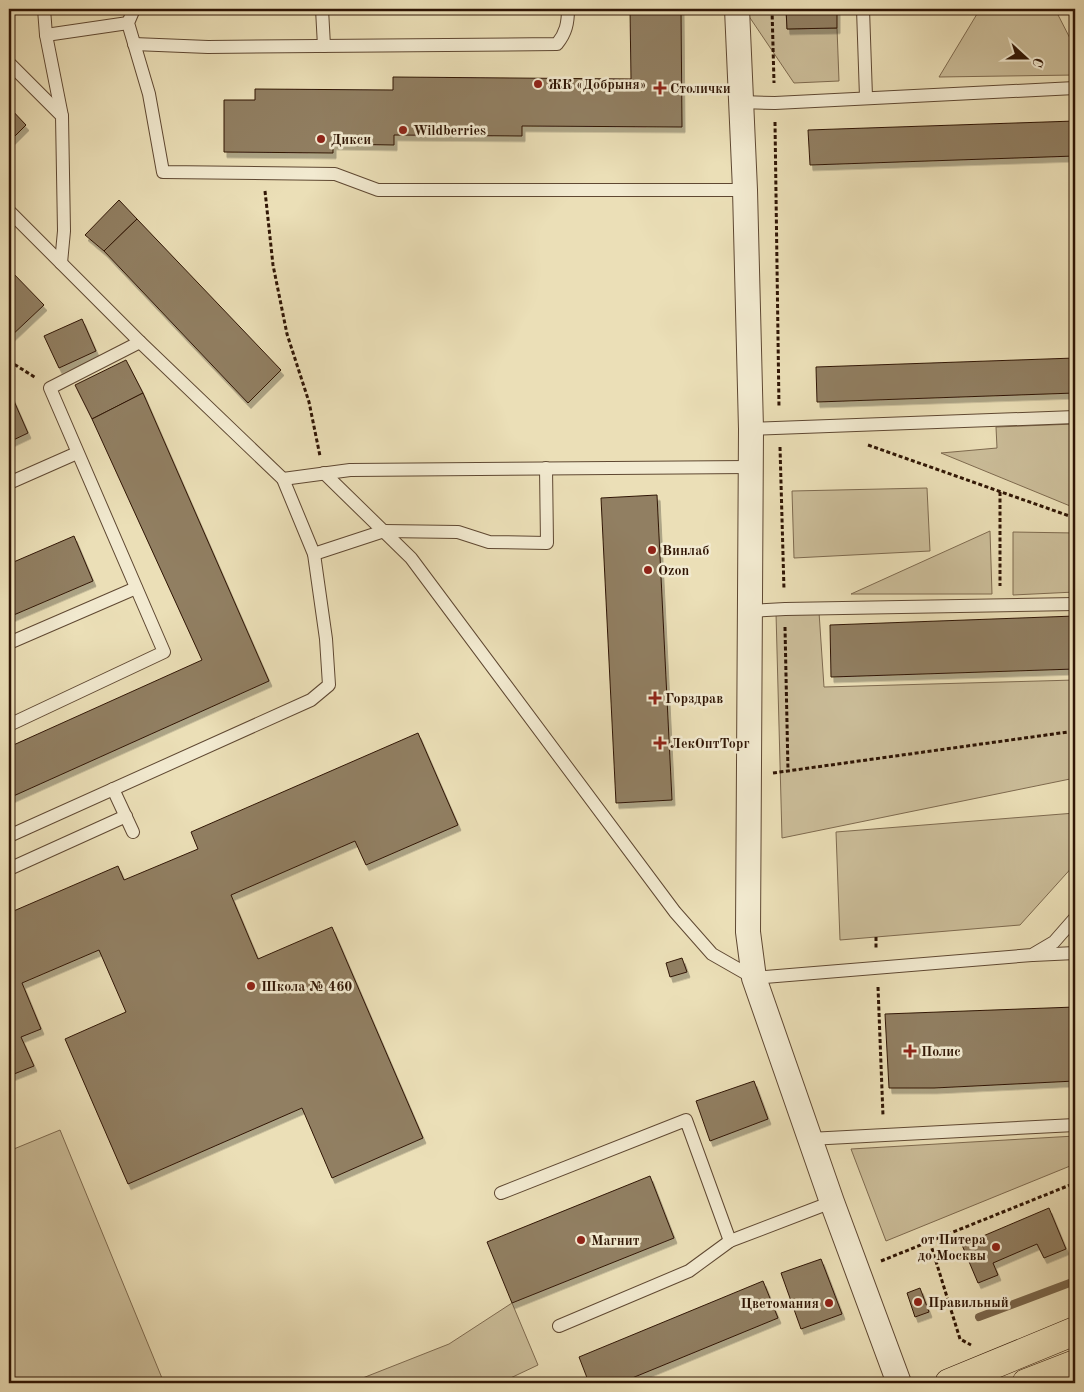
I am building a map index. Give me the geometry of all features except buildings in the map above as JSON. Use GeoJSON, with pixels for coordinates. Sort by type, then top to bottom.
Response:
{"type":"FeatureCollection","features":[{"type":"Feature","properties":{"kind":"highway"},"geometry":{"type":"LineString","coordinates":[[949,1383],[1075,1332]]}},
{"type":"Feature","properties":{"kind":"highway"},"geometry":{"type":"LineString","coordinates":[[1026,1383],[1075,1364]]}},
{"type":"Feature","properties":{"kind":"street"},"geometry":{"type":"LineString","coordinates":[[737,9],[745,190],[751,429],[749,467],[748,932],[754,978],[809,1139],[899,1383]]}},
{"type":"Feature","properties":{"kind":"lane"},"geometry":{"type":"LineString","coordinates":[[44,9],[46,35],[62,116],[64,230],[61,263]]}},
{"type":"Feature","properties":{"kind":"lane"},"geometry":{"type":"LineString","coordinates":[[134,9],[128,23],[149,94],[163,172],[336,174],[378,190],[745,190]]}},
{"type":"Feature","properties":{"kind":"lane"},"geometry":{"type":"LineString","coordinates":[[322,9],[324,46]]}},
{"type":"Feature","properties":{"kind":"lane"},"geometry":{"type":"LineString","coordinates":[[134,44],[208,47],[558,44],[564,35],[568,20],[568,9]]}},
{"type":"Feature","properties":{"kind":"lane"},"geometry":{"type":"LineString","coordinates":[[863,9],[866,97]]}},
{"type":"Feature","properties":{"kind":"lane"},"geometry":{"type":"LineString","coordinates":[[46,35],[128,23]]}},
{"type":"Feature","properties":{"kind":"lane"},"geometry":{"type":"LineString","coordinates":[[9,63],[62,116]]}},
{"type":"Feature","properties":{"kind":"lane"},"geometry":{"type":"LineString","coordinates":[[740,102],[774,103],[1075,88]]}},
{"type":"Feature","properties":{"kind":"lane"},"geometry":{"type":"LineString","coordinates":[[9,211],[140,342],[283,479],[314,554],[326,639],[329,685],[311,700],[9,836]]}},
{"type":"Feature","properties":{"kind":"lane"},"geometry":{"type":"LineString","coordinates":[[9,725],[164,652],[50,388],[140,342]]}},
{"type":"Feature","properties":{"kind":"lane"},"geometry":{"type":"LineString","coordinates":[[751,429],[1075,417]]}},
{"type":"Feature","properties":{"kind":"lane"},"geometry":{"type":"LineString","coordinates":[[9,483],[77,453]]}},
{"type":"Feature","properties":{"kind":"lane"},"geometry":{"type":"LineString","coordinates":[[283,479],[350,470],[749,467]]}},
{"type":"Feature","properties":{"kind":"lane"},"geometry":{"type":"LineString","coordinates":[[314,554],[384,531],[458,532],[488,542],[547,543],[546,468]]}},
{"type":"Feature","properties":{"kind":"lane"},"geometry":{"type":"LineString","coordinates":[[324,473],[411,558],[675,912],[712,954],[754,978],[1075,953]]}},
{"type":"Feature","properties":{"kind":"lane"},"geometry":{"type":"LineString","coordinates":[[9,643],[136,588]]}},
{"type":"Feature","properties":{"kind":"lane"},"geometry":{"type":"LineString","coordinates":[[749,611],[1075,604]]}},
{"type":"Feature","properties":{"kind":"lane"},"geometry":{"type":"LineString","coordinates":[[113,789],[133,832]]}},
{"type":"Feature","properties":{"kind":"lane"},"geometry":{"type":"LineString","coordinates":[[9,869],[126,816]]}},
{"type":"Feature","properties":{"kind":"lane"},"geometry":{"type":"LineString","coordinates":[[1032,955],[1054,942],[1075,918]]}},
{"type":"Feature","properties":{"kind":"lane"},"geometry":{"type":"LineString","coordinates":[[501,1193],[686,1120],[730,1241]]}},
{"type":"Feature","properties":{"kind":"lane"},"geometry":{"type":"LineString","coordinates":[[809,1139],[1075,1125]]}},
{"type":"Feature","properties":{"kind":"lane"},"geometry":{"type":"LineString","coordinates":[[559,1326],[689,1271],[730,1241],[832,1202]]}},
{"type":"Feature","properties":{"kind":"path"},"geometry":{"type":"LineString","coordinates":[[772,9],[788,771]]}},
{"type":"Feature","properties":{"kind":"path"},"geometry":{"type":"LineString","coordinates":[[262,173],[273,265],[287,334],[309,402],[324,473]]}},
{"type":"Feature","properties":{"kind":"path"},"geometry":{"type":"LineString","coordinates":[[9,361],[50,388]]}},
{"type":"Feature","properties":{"kind":"path"},"geometry":{"type":"LineString","coordinates":[[862,443],[1075,518]]}},
{"type":"Feature","properties":{"kind":"path"},"geometry":{"type":"LineString","coordinates":[[1000,492],[1000,606]]}},
{"type":"Feature","properties":{"kind":"path"},"geometry":{"type":"LineString","coordinates":[[748,777],[1075,731]]}},
{"type":"Feature","properties":{"kind":"path"},"geometry":{"type":"LineString","coordinates":[[876,937],[884,1135]]}},
{"type":"Feature","properties":{"kind":"path"},"geometry":{"type":"LineString","coordinates":[[857,1271],[1075,1183]]}},
{"type":"Feature","properties":{"kind":"path"},"geometry":{"type":"LineString","coordinates":[[930,1242],[960,1339],[974,1346]]}},
{"type":"Feature","properties":{"kind":"shaded area"},"geometry":{"type":"Polygon","coordinates":[[[744,9],[786,9],[787,29],[837,28],[839,81],[794,83],[744,9]]]}},
{"type":"Feature","properties":{"kind":"shaded area"},"geometry":{"type":"Polygon","coordinates":[[[980,9],[1055,9],[1075,48],[1075,75],[939,77],[980,9]]]}},
{"type":"Feature","properties":{"kind":"shaded area"},"geometry":{"type":"Polygon","coordinates":[[[1075,424],[1075,508],[941,453],[997,448],[996,427],[1075,424]]]}},
{"type":"Feature","properties":{"kind":"shaded area"},"geometry":{"type":"Polygon","coordinates":[[[927,488],[930,551],[794,558],[792,491],[927,488]]]}},
{"type":"Feature","properties":{"kind":"shaded area"},"geometry":{"type":"Polygon","coordinates":[[[990,531],[992,594],[851,594],[990,531]]]}},
{"type":"Feature","properties":{"kind":"shaded area"},"geometry":{"type":"Polygon","coordinates":[[[1013,532],[1075,533],[1075,592],[1013,595],[1013,532]]]}},
{"type":"Feature","properties":{"kind":"shaded area"},"geometry":{"type":"Polygon","coordinates":[[[819,612],[824,687],[1075,680],[1075,778],[782,838],[776,613],[819,612]]]}},
{"type":"Feature","properties":{"kind":"shaded area"},"geometry":{"type":"Polygon","coordinates":[[[1075,813],[1075,864],[1020,925],[840,940],[836,832],[1075,813]]]}},
{"type":"Feature","properties":{"kind":"shaded area"},"geometry":{"type":"Polygon","coordinates":[[[60,1130],[164,1383],[9,1383],[9,1151],[60,1130]]]}},
{"type":"Feature","properties":{"kind":"shaded area"},"geometry":{"type":"Polygon","coordinates":[[[1075,1136],[1075,1164],[886,1241],[851,1149],[1075,1136]]]}},
{"type":"Feature","properties":{"kind":"shaded area"},"geometry":{"type":"Polygon","coordinates":[[[512,1303],[538,1365],[500,1383],[350,1383],[449,1344],[512,1303]]]}},
{"type":"Feature","properties":{"kind":"waterway"},"geometry":{"type":"LineString","coordinates":[[979,1317],[1075,1281]]}},
{"type":"Feature","properties":{"kind":"place","name":"ЖК «Добрыня»"},"geometry":{"type":"Point","coordinates":[538,84]}},
{"type":"Feature","properties":{"kind":"place","name":"Столички"},"geometry":{"type":"Point","coordinates":[660,88]}},
{"type":"Feature","properties":{"kind":"place","name":"Wildberries"},"geometry":{"type":"Point","coordinates":[403,130]}},
{"type":"Feature","properties":{"kind":"place","name":"Дикси"},"geometry":{"type":"Point","coordinates":[321,139]}},
{"type":"Feature","properties":{"kind":"place","name":"Винлаб"},"geometry":{"type":"Point","coordinates":[652,550]}},
{"type":"Feature","properties":{"kind":"place","name":"Ozon"},"geometry":{"type":"Point","coordinates":[648,570]}},
{"type":"Feature","properties":{"kind":"place","name":"Горздрав"},"geometry":{"type":"Point","coordinates":[655,698]}},
{"type":"Feature","properties":{"kind":"place","name":"ЛекОптТорг"},"geometry":{"type":"Point","coordinates":[660,743]}},
{"type":"Feature","properties":{"kind":"place","name":"Школа № 460"},"geometry":{"type":"Point","coordinates":[251,986]}},
{"type":"Feature","properties":{"kind":"place","name":"Полис"},"geometry":{"type":"Point","coordinates":[910,1051]}},
{"type":"Feature","properties":{"kind":"place","name":"Магнит"},"geometry":{"type":"Point","coordinates":[581,1240]}},
{"type":"Feature","properties":{"kind":"place","name":"от Питера до Москвы"},"geometry":{"type":"Point","coordinates":[996,1247]}},
{"type":"Feature","properties":{"kind":"place","name":"Правильный"},"geometry":{"type":"Point","coordinates":[918,1302]}},
{"type":"Feature","properties":{"kind":"place","name":"Цветомания"},"geometry":{"type":"Point","coordinates":[829,1303]}}]}
